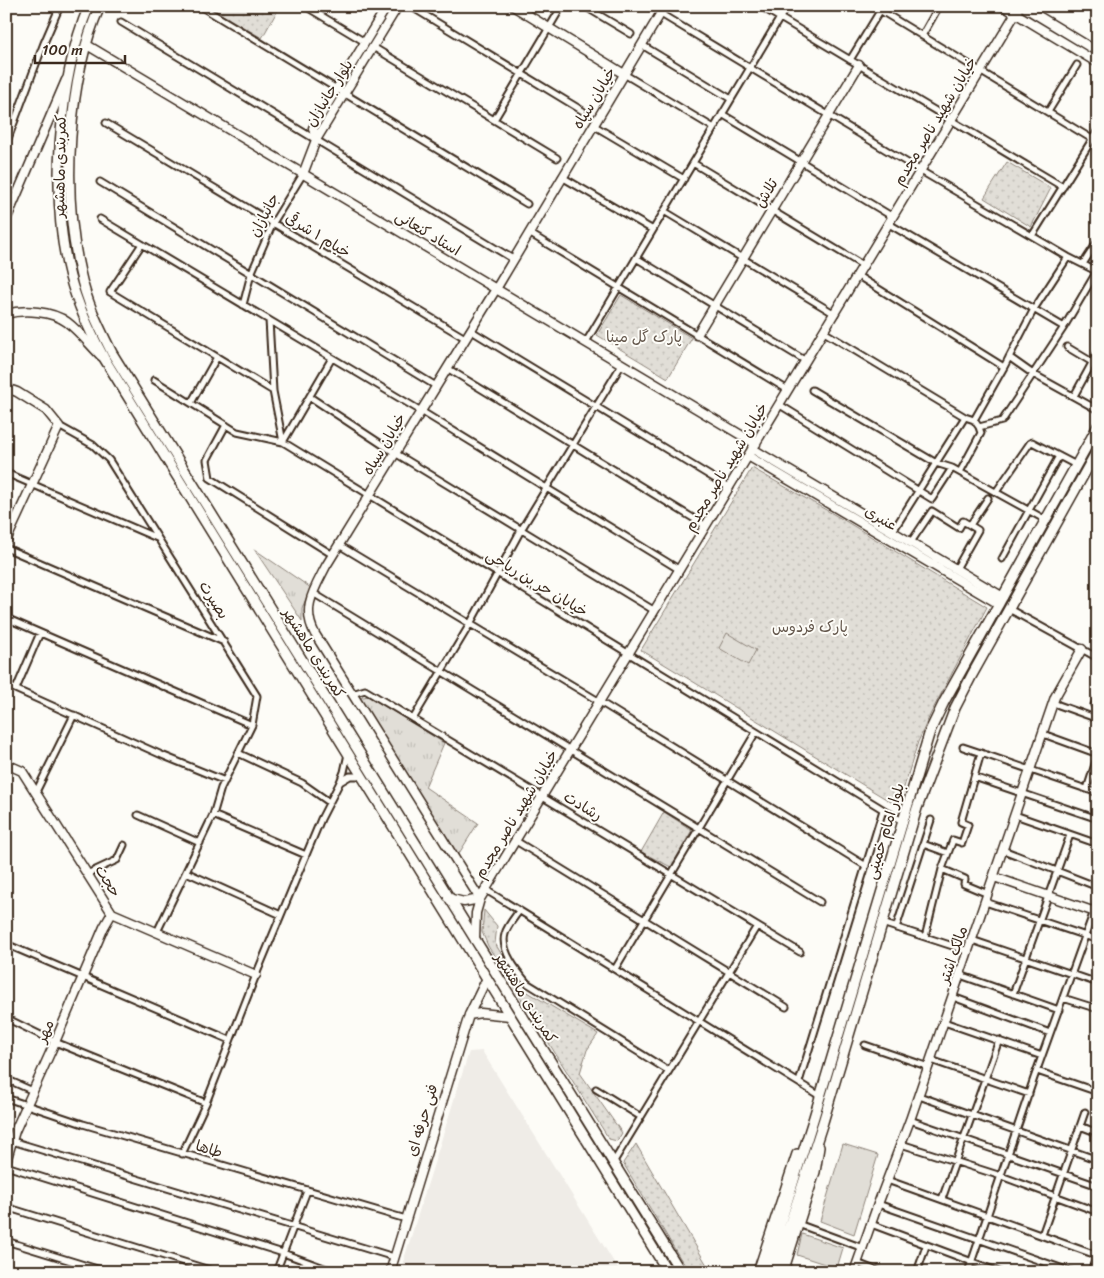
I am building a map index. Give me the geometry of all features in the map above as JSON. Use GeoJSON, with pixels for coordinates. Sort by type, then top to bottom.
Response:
{"type":"FeatureCollection","features":[{"type":"Feature","properties":{"kind":"main road","name":"کمربندی ماهشهر"},"geometry":{"type":"LineString","coordinates":[[89,6],[70,69],[61,152],[62,224],[68,268],[88,329],[104,358],[668,1272]]}},
{"type":"Feature","properties":{"kind":"main road","name":"کمربندی ماهشهر"},"geometry":{"type":"LineString","coordinates":[[100,6],[80,71],[72,129],[71,198],[80,274],[98,324],[112,353],[680,1272]]}},
{"type":"Feature","properties":{"kind":"main road","name":"بلوار امام خمینی"},"geometry":{"type":"LineString","coordinates":[[774,1272],[818,1120],[820,1096],[930,731],[944,702],[1098,426]]}},
{"type":"Feature","properties":{"kind":"main road","name":"بلوار امام خمینی"},"geometry":{"type":"LineString","coordinates":[[765,1272],[818,1120],[917,808],[955,708],[1098,450]]}},
{"type":"Feature","properties":{"kind":"main road"},"geometry":{"type":"LineString","coordinates":[[930,731],[938,735],[946,734]]}},
{"type":"Feature","properties":{"kind":"main road"},"geometry":{"type":"LineString","coordinates":[[926,746],[934,746],[939,752]]}},
{"type":"Feature","properties":{"kind":"main road"},"geometry":{"type":"LineString","coordinates":[[783,1272],[815,1172],[818,1120]]}},
{"type":"Feature","properties":{"kind":"main road"},"geometry":{"type":"LineString","coordinates":[[758,1272],[795,1158],[818,1120]]}},
{"type":"Feature","properties":{"kind":"street"},"geometry":{"type":"LineString","coordinates":[[6,144],[60,6]]}},
{"type":"Feature","properties":{"kind":"street"},"geometry":{"type":"LineString","coordinates":[[200,6],[527,204]]}},
{"type":"Feature","properties":{"kind":"street"},"geometry":{"type":"LineString","coordinates":[[305,6],[365,42]]}},
{"type":"Feature","properties":{"kind":"street","name":"بلوار جانبازان"},"geometry":{"type":"LineString","coordinates":[[316,140],[313,128],[387,6]]}},
{"type":"Feature","properties":{"kind":"street","name":"بلوار جانبازان"},"geometry":{"type":"LineString","coordinates":[[316,140],[398,6]]}},
{"type":"Feature","properties":{"kind":"street"},"geometry":{"type":"LineString","coordinates":[[410,6],[583,111]]}},
{"type":"Feature","properties":{"kind":"street"},"geometry":{"type":"LineString","coordinates":[[513,6],[523,9],[549,28],[714,128]]}},
{"type":"Feature","properties":{"kind":"street"},"geometry":{"type":"LineString","coordinates":[[494,120],[562,6]]}},
{"type":"Feature","properties":{"kind":"street"},"geometry":{"type":"LineString","coordinates":[[584,6],[631,34]]}},
{"type":"Feature","properties":{"kind":"street","name":"خیابان سپاه"},"geometry":{"type":"LineString","coordinates":[[480,899],[311,627],[308,610],[313,593],[333,555],[496,289],[665,6]]}},
{"type":"Feature","properties":{"kind":"street"},"geometry":{"type":"LineString","coordinates":[[760,6],[1063,187]]}},
{"type":"Feature","properties":{"kind":"street"},"geometry":{"type":"LineString","coordinates":[[586,342],[787,6]]}},
{"type":"Feature","properties":{"kind":"street"},"geometry":{"type":"LineString","coordinates":[[873,6],[881,8],[922,36],[1092,139]]}},
{"type":"Feature","properties":{"kind":"street"},"geometry":{"type":"LineString","coordinates":[[922,36],[939,6]]}},
{"type":"Feature","properties":{"kind":"street"},"geometry":{"type":"LineString","coordinates":[[1003,6],[1098,64]]}},
{"type":"Feature","properties":{"kind":"street"},"geometry":{"type":"LineString","coordinates":[[1021,6],[1098,52]]}},
{"type":"Feature","properties":{"kind":"street","name":"خیابان شهید ناصر مجدم"},"geometry":{"type":"LineString","coordinates":[[475,940],[475,920],[480,899],[1021,6]]}},
{"type":"Feature","properties":{"kind":"street"},"geometry":{"type":"LineString","coordinates":[[850,60],[881,8]]}},
{"type":"Feature","properties":{"kind":"street"},"geometry":{"type":"LineString","coordinates":[[660,14],[921,171],[1097,272],[1064,327],[1002,421],[979,427]]}},
{"type":"Feature","properties":{"kind":"street"},"geometry":{"type":"LineString","coordinates":[[120,22],[513,259]]}},
{"type":"Feature","properties":{"kind":"street"},"geometry":{"type":"LineString","coordinates":[[642,45],[732,99]]}},
{"type":"Feature","properties":{"kind":"street","name":"استاد کنعانی"},"geometry":{"type":"LineString","coordinates":[[87,46],[586,342],[752,450]]}},
{"type":"Feature","properties":{"kind":"street"},"geometry":{"type":"LineString","coordinates":[[373,47],[557,158]]}},
{"type":"Feature","properties":{"kind":"street","name":"تلاش"},"geometry":{"type":"LineString","coordinates":[[697,335],[859,65]]}},
{"type":"Feature","properties":{"kind":"street"},"geometry":{"type":"LineString","coordinates":[[1048,112],[1077,65]]}},
{"type":"Feature","properties":{"kind":"street"},"geometry":{"type":"LineString","coordinates":[[6,220],[70,69]]}},
{"type":"Feature","properties":{"kind":"street"},"geometry":{"type":"LineString","coordinates":[[722,114],[1064,327]]}},
{"type":"Feature","properties":{"kind":"street","name":"خیام ۱ شرقی"},"geometry":{"type":"LineString","coordinates":[[106,123],[465,338]]}},
{"type":"Feature","properties":{"kind":"street"},"geometry":{"type":"LineString","coordinates":[[593,126],[684,179]]}},
{"type":"Feature","properties":{"kind":"street"},"geometry":{"type":"LineString","coordinates":[[1032,236],[1098,130]]}},
{"type":"Feature","properties":{"kind":"street","name":"جانبازان"},"geometry":{"type":"LineString","coordinates":[[243,305],[251,274],[272,223],[302,174],[316,140]]}},
{"type":"Feature","properties":{"kind":"street"},"geometry":{"type":"LineString","coordinates":[[693,162],[864,266]]}},
{"type":"Feature","properties":{"kind":"street"},"geometry":{"type":"LineString","coordinates":[[562,177],[653,230]]}},
{"type":"Feature","properties":{"kind":"street"},"geometry":{"type":"LineString","coordinates":[[100,182],[436,386]]}},
{"type":"Feature","properties":{"kind":"street"},"geometry":{"type":"LineString","coordinates":[[664,211],[835,314]]}},
{"type":"Feature","properties":{"kind":"street"},"geometry":{"type":"LineString","coordinates":[[100,219],[421,411],[680,570]]}},
{"type":"Feature","properties":{"kind":"street"},"geometry":{"type":"LineString","coordinates":[[529,233],[788,390]]}},
{"type":"Feature","properties":{"kind":"street"},"geometry":{"type":"LineString","coordinates":[[1083,264],[1098,241]]}},
{"type":"Feature","properties":{"kind":"street"},"geometry":{"type":"LineString","coordinates":[[142,244],[110,292],[273,391]]}},
{"type":"Feature","properties":{"kind":"street"},"geometry":{"type":"LineString","coordinates":[[974,420],[1034,309],[1068,257]]}},
{"type":"Feature","properties":{"kind":"street"},"geometry":{"type":"LineString","coordinates":[[636,258],[806,361]]}},
{"type":"Feature","properties":{"kind":"street"},"geometry":{"type":"LineString","coordinates":[[858,276],[1004,367]]}},
{"type":"Feature","properties":{"kind":"street"},"geometry":{"type":"LineString","coordinates":[[6,314],[14,312],[44,313],[66,322],[104,358]]}},
{"type":"Feature","properties":{"kind":"street"},"geometry":{"type":"LineString","coordinates":[[269,320],[273,391],[283,442]]}},
{"type":"Feature","properties":{"kind":"street"},"geometry":{"type":"LineString","coordinates":[[470,330],[730,488]]}},
{"type":"Feature","properties":{"kind":"street"},"geometry":{"type":"LineString","coordinates":[[824,332],[965,417],[974,420],[979,427],[980,435],[960,472]]}},
{"type":"Feature","properties":{"kind":"street"},"geometry":{"type":"LineString","coordinates":[[1067,347],[1092,362]]}},
{"type":"Feature","properties":{"kind":"street"},"geometry":{"type":"LineString","coordinates":[[1074,396],[1098,352]]}},
{"type":"Feature","properties":{"kind":"street"},"geometry":{"type":"LineString","coordinates":[[191,403],[217,357]]}},
{"type":"Feature","properties":{"kind":"street"},"geometry":{"type":"LineString","coordinates":[[1009,357],[1033,374],[1098,410]]}},
{"type":"Feature","properties":{"kind":"street"},"geometry":{"type":"LineString","coordinates":[[283,442],[332,358]]}},
{"type":"Feature","properties":{"kind":"street"},"geometry":{"type":"LineString","coordinates":[[413,719],[470,624],[521,530],[622,364]]}},
{"type":"Feature","properties":{"kind":"street"},"geometry":{"type":"LineString","coordinates":[[447,368],[706,526]]}},
{"type":"Feature","properties":{"kind":"street","name":"خیابان حر بن ریاحی"},"geometry":{"type":"LineString","coordinates":[[154,380],[237,432],[283,442],[902,822]]}},
{"type":"Feature","properties":{"kind":"street"},"geometry":{"type":"LineString","coordinates":[[6,388],[17,392],[46,410],[59,426],[6,542]]}},
{"type":"Feature","properties":{"kind":"street"},"geometry":{"type":"LineString","coordinates":[[812,390],[936,463],[960,472],[1046,520]]}},
{"type":"Feature","properties":{"kind":"street"},"geometry":{"type":"LineString","coordinates":[[310,397],[395,454],[655,611]]}},
{"type":"Feature","properties":{"kind":"street"},"geometry":{"type":"LineString","coordinates":[[780,405],[932,499],[952,468]]}},
{"type":"Feature","properties":{"kind":"street"},"geometry":{"type":"LineString","coordinates":[[892,531],[965,417]]}},
{"type":"Feature","properties":{"kind":"street"},"geometry":{"type":"LineString","coordinates":[[226,425],[207,460],[210,478],[333,555]]}},
{"type":"Feature","properties":{"kind":"street","name":"بصیرت"},"geometry":{"type":"LineString","coordinates":[[59,426],[93,444],[109,460],[257,696],[252,724],[225,781],[213,815],[157,932]]}},
{"type":"Feature","properties":{"kind":"street"},"geometry":{"type":"LineString","coordinates":[[996,492],[1030,442],[1076,465]]}},
{"type":"Feature","properties":{"kind":"street","name":"عنبری"},"geometry":{"type":"LineString","coordinates":[[752,450],[956,569],[1001,600]]}},
{"type":"Feature","properties":{"kind":"street","name":"عنبری"},"geometry":{"type":"LineString","coordinates":[[752,450],[1001,600]]}},
{"type":"Feature","properties":{"kind":"street"},"geometry":{"type":"LineString","coordinates":[[1002,559],[1059,456]]}},
{"type":"Feature","properties":{"kind":"street"},"geometry":{"type":"LineString","coordinates":[[1089,465],[1098,470]]}},
{"type":"Feature","properties":{"kind":"street"},"geometry":{"type":"LineString","coordinates":[[6,473],[158,539]]}},
{"type":"Feature","properties":{"kind":"street"},"geometry":{"type":"LineString","coordinates":[[970,525],[988,498]]}},
{"type":"Feature","properties":{"kind":"street"},"geometry":{"type":"LineString","coordinates":[[911,542],[932,511],[959,528],[963,521],[970,525],[978,530],[956,569]]}},
{"type":"Feature","properties":{"kind":"street"},"geometry":{"type":"LineString","coordinates":[[339,545],[600,702],[866,866]]}},
{"type":"Feature","properties":{"kind":"street"},"geometry":{"type":"LineString","coordinates":[[6,548],[224,642]]}},
{"type":"Feature","properties":{"kind":"street"},"geometry":{"type":"LineString","coordinates":[[313,593],[820,902]]}},
{"type":"Feature","properties":{"kind":"street"},"geometry":{"type":"LineString","coordinates":[[1009,609],[1098,658]]}},
{"type":"Feature","properties":{"kind":"street"},"geometry":{"type":"LineString","coordinates":[[6,618],[252,724]]}},
{"type":"Feature","properties":{"kind":"street"},"geometry":{"type":"LineString","coordinates":[[16,689],[40,633]]}},
{"type":"Feature","properties":{"kind":"street","name":"مالک اشتر"},"geometry":{"type":"LineString","coordinates":[[854,1272],[919,1096],[1053,703],[1082,649]]}},
{"type":"Feature","properties":{"kind":"street"},"geometry":{"type":"LineString","coordinates":[[6,685],[164,756],[225,781]]}},
{"type":"Feature","properties":{"kind":"street","name":"رشادت"},"geometry":{"type":"LineString","coordinates":[[352,694],[365,690],[800,952]]}},
{"type":"Feature","properties":{"kind":"street"},"geometry":{"type":"LineString","coordinates":[[1094,705],[1098,697]]}},
{"type":"Feature","properties":{"kind":"street"},"geometry":{"type":"LineString","coordinates":[[1053,703],[1098,719]]}},
{"type":"Feature","properties":{"kind":"street"},"geometry":{"type":"LineString","coordinates":[[36,792],[74,715]]}},
{"type":"Feature","properties":{"kind":"street"},"geometry":{"type":"LineString","coordinates":[[615,969],[756,732]]}},
{"type":"Feature","properties":{"kind":"street"},"geometry":{"type":"LineString","coordinates":[[1043,734],[1098,754],[1087,789]]}},
{"type":"Feature","properties":{"kind":"street"},"geometry":{"type":"LineString","coordinates":[[962,747],[1098,793]]}},
{"type":"Feature","properties":{"kind":"street"},"geometry":{"type":"LineString","coordinates":[[238,753],[302,783],[329,802]]}},
{"type":"Feature","properties":{"kind":"street"},"geometry":{"type":"LineString","coordinates":[[182,1154],[206,1103],[256,975],[306,856],[329,802],[340,782],[348,753]]}},
{"type":"Feature","properties":{"kind":"street"},"geometry":{"type":"LineString","coordinates":[[925,937],[942,869],[948,853],[953,840],[962,843],[968,825],[961,822],[981,754]]}},
{"type":"Feature","properties":{"kind":"street","name":"حجت"},"geometry":{"type":"LineString","coordinates":[[6,764],[22,772],[112,914],[256,975]]}},
{"type":"Feature","properties":{"kind":"street"},"geometry":{"type":"LineString","coordinates":[[340,782],[350,776],[362,776]]}},
{"type":"Feature","properties":{"kind":"street"},"geometry":{"type":"LineString","coordinates":[[974,777],[1098,819]]}},
{"type":"Feature","properties":{"kind":"street"},"geometry":{"type":"LineString","coordinates":[[799,1082],[883,810]]}},
{"type":"Feature","properties":{"kind":"street"},"geometry":{"type":"LineString","coordinates":[[213,815],[306,856]]}},
{"type":"Feature","properties":{"kind":"street"},"geometry":{"type":"LineString","coordinates":[[1015,815],[1098,844]]}},
{"type":"Feature","properties":{"kind":"street"},"geometry":{"type":"LineString","coordinates":[[138,816],[200,843]]}},
{"type":"Feature","properties":{"kind":"street"},"geometry":{"type":"LineString","coordinates":[[896,928],[931,820]]}},
{"type":"Feature","properties":{"kind":"street"},"geometry":{"type":"LineString","coordinates":[[1013,994],[1070,835]]}},
{"type":"Feature","properties":{"kind":"street"},"geometry":{"type":"LineString","coordinates":[[516,841],[786,1007]]}},
{"type":"Feature","properties":{"kind":"street"},"geometry":{"type":"LineString","coordinates":[[923,844],[948,853]]}},
{"type":"Feature","properties":{"kind":"street"},"geometry":{"type":"LineString","coordinates":[[87,874],[117,860],[124,845]]}},
{"type":"Feature","properties":{"kind":"street"},"geometry":{"type":"LineString","coordinates":[[1003,850],[1098,887]]}},
{"type":"Feature","properties":{"kind":"street"},"geometry":{"type":"LineString","coordinates":[[942,869],[965,879],[964,884],[988,894]]}},
{"type":"Feature","properties":{"kind":"street"},"geometry":{"type":"LineString","coordinates":[[186,872],[281,915]]}},
{"type":"Feature","properties":{"kind":"street"},"geometry":{"type":"LineString","coordinates":[[994,877],[1096,912]]}},
{"type":"Feature","properties":{"kind":"street"},"geometry":{"type":"LineString","coordinates":[[486,890],[820,1096]]}},
{"type":"Feature","properties":{"kind":"street"},"geometry":{"type":"LineString","coordinates":[[448,898],[464,902],[480,899]]}},
{"type":"Feature","properties":{"kind":"street"},"geometry":{"type":"LineString","coordinates":[[968,1272],[1050,1033],[1085,936],[1096,912],[1098,900]]}},
{"type":"Feature","properties":{"kind":"street"},"geometry":{"type":"LineString","coordinates":[[985,902],[1098,940]]}},
{"type":"Feature","properties":{"kind":"street"},"geometry":{"type":"LineString","coordinates":[[520,910],[505,934],[504,945],[527,983],[669,1071]]}},
{"type":"Feature","properties":{"kind":"street","name":"مهر"},"geometry":{"type":"LineString","coordinates":[[6,1162],[12,1141],[27,1105],[104,927],[112,914]]}},
{"type":"Feature","properties":{"kind":"street"},"geometry":{"type":"LineString","coordinates":[[882,923],[968,951]]}},
{"type":"Feature","properties":{"kind":"street"},"geometry":{"type":"LineString","coordinates":[[612,1164],[757,926]]}},
{"type":"Feature","properties":{"kind":"street"},"geometry":{"type":"LineString","coordinates":[[972,940],[1098,983]]}},
{"type":"Feature","properties":{"kind":"street"},"geometry":{"type":"LineString","coordinates":[[6,944],[230,1040]]}},
{"type":"Feature","properties":{"kind":"street"},"geometry":{"type":"LineString","coordinates":[[960,975],[1059,1010]]}},
{"type":"Feature","properties":{"kind":"street","name":"فنی حرفه ای"},"geometry":{"type":"LineString","coordinates":[[390,1272],[469,1014],[487,978]]}},
{"type":"Feature","properties":{"kind":"street"},"geometry":{"type":"LineString","coordinates":[[953,997],[1050,1033]]}},
{"type":"Feature","properties":{"kind":"street"},"geometry":{"type":"LineString","coordinates":[[1063,998],[1098,1009]]}},
{"type":"Feature","properties":{"kind":"street"},"geometry":{"type":"LineString","coordinates":[[469,1014],[481,1012],[510,1016]]}},
{"type":"Feature","properties":{"kind":"street"},"geometry":{"type":"LineString","coordinates":[[6,1018],[55,1042],[206,1103]]}},
{"type":"Feature","properties":{"kind":"street"},"geometry":{"type":"LineString","coordinates":[[944,1022],[1042,1056]]}},
{"type":"Feature","properties":{"kind":"street"},"geometry":{"type":"LineString","coordinates":[[942,1199],[999,1040]]}},
{"type":"Feature","properties":{"kind":"street"},"geometry":{"type":"LineString","coordinates":[[865,1045],[985,1079],[1029,1094]]}},
{"type":"Feature","properties":{"kind":"street"},"geometry":{"type":"LineString","coordinates":[[1037,1071],[1098,1092]]}},
{"type":"Feature","properties":{"kind":"street"},"geometry":{"type":"LineString","coordinates":[[6,1079],[33,1091]]}},
{"type":"Feature","properties":{"kind":"street"},"geometry":{"type":"LineString","coordinates":[[596,1089],[641,1117]]}},
{"type":"Feature","properties":{"kind":"street"},"geometry":{"type":"LineString","coordinates":[[919,1096],[1098,1160]]}},
{"type":"Feature","properties":{"kind":"street","name":"طاها"},"geometry":{"type":"LineString","coordinates":[[6,1098],[182,1154],[406,1219]]}},
{"type":"Feature","properties":{"kind":"street"},"geometry":{"type":"LineString","coordinates":[[1042,1235],[1084,1112]]}},
{"type":"Feature","properties":{"kind":"street"},"geometry":{"type":"LineString","coordinates":[[910,1120],[1098,1186]]}},
{"type":"Feature","properties":{"kind":"street"},"geometry":{"type":"LineString","coordinates":[[1080,1126],[1098,1133]]}},
{"type":"Feature","properties":{"kind":"street"},"geometry":{"type":"LineString","coordinates":[[12,1141],[394,1257]]}},
{"type":"Feature","properties":{"kind":"street"},"geometry":{"type":"LineString","coordinates":[[901,1144],[1001,1176],[1098,1212]]}},
{"type":"Feature","properties":{"kind":"street"},"geometry":{"type":"LineString","coordinates":[[6,1166],[283,1253],[335,1272]]}},
{"type":"Feature","properties":{"kind":"street"},"geometry":{"type":"LineString","coordinates":[[887,1180],[1097,1254],[1091,1272]]}},
{"type":"Feature","properties":{"kind":"street"},"geometry":{"type":"LineString","coordinates":[[276,1272],[306,1191]]}},
{"type":"Feature","properties":{"kind":"street"},"geometry":{"type":"LineString","coordinates":[[878,1204],[1072,1272]]}},
{"type":"Feature","properties":{"kind":"street"},"geometry":{"type":"LineString","coordinates":[[6,1208],[216,1272]]}},
{"type":"Feature","properties":{"kind":"street"},"geometry":{"type":"LineString","coordinates":[[798,1224],[863,1248]]}},
{"type":"Feature","properties":{"kind":"street"},"geometry":{"type":"LineString","coordinates":[[871,1224],[999,1272]]}},
{"type":"Feature","properties":{"kind":"street"},"geometry":{"type":"LineString","coordinates":[[6,1241],[107,1272]]}},
{"type":"Feature","properties":{"kind":"street"},"geometry":{"type":"LineString","coordinates":[[917,1272],[926,1246]]}},
{"type":"Feature","properties":{"kind":"street"},"geometry":{"type":"LineString","coordinates":[[857,1263],[880,1272]]}},
{"type":"Feature","properties":{"kind":"shaded area"},"geometry":{"type":"Polygon","coordinates":[[[482,1051],[620,1272],[400,1272],[469,1052],[482,1051]]]}},
{"type":"Feature","properties":{"kind":"green space"},"geometry":{"type":"Polygon","coordinates":[[[219,6],[280,6],[262,38],[216,11],[219,6]]]}},
{"type":"Feature","properties":{"kind":"green space"},"geometry":{"type":"Polygon","coordinates":[[[1007,162],[1051,188],[1031,227],[984,198],[1007,162]]]}},
{"type":"Feature","properties":{"kind":"green space","name":"پارک گل مینا"},"geometry":{"type":"Polygon","coordinates":[[[621,295],[692,338],[668,378],[597,335],[621,295]]]}},
{"type":"Feature","properties":{"kind":"green space","name":"پارک فردوس"},"geometry":{"type":"Polygon","coordinates":[[[752,468],[842,519],[987,607],[931,713],[918,742],[901,797],[897,802],[891,802],[641,650],[752,468]]]}},
{"type":"Feature","properties":{"kind":"green space"},"geometry":{"type":"Polygon","coordinates":[[[254,549],[311,588],[302,608],[302,621],[254,549]]]}},
{"type":"Feature","properties":{"kind":"green space"},"geometry":{"type":"Polygon","coordinates":[[[727,633],[756,650],[748,665],[719,648],[727,633]]]}},
{"type":"Feature","properties":{"kind":"green space"},"geometry":{"type":"Polygon","coordinates":[[[368,696],[444,743],[425,787],[478,823],[458,855],[359,698],[368,696]]]}},
{"type":"Feature","properties":{"kind":"green space"},"geometry":{"type":"Polygon","coordinates":[[[664,812],[692,830],[671,867],[641,852],[664,812]]]}},
{"type":"Feature","properties":{"kind":"green space"},"geometry":{"type":"Polygon","coordinates":[[[484,910],[497,926],[495,943],[521,988],[598,1034],[587,1050],[580,1073],[622,1133],[617,1141],[609,1139],[488,946],[482,932],[484,910]]]}},
{"type":"Feature","properties":{"kind":"green space"},"geometry":{"type":"Polygon","coordinates":[[[636,1144],[711,1272],[690,1272],[623,1163],[636,1144]]]}},
{"type":"Feature","properties":{"kind":"green space"},"geometry":{"type":"Polygon","coordinates":[[[843,1144],[878,1155],[854,1234],[820,1221],[843,1144]]]}},
{"type":"Feature","properties":{"kind":"green space"},"geometry":{"type":"Polygon","coordinates":[[[802,1234],[843,1248],[837,1268],[797,1255],[802,1234]]]}}]}
